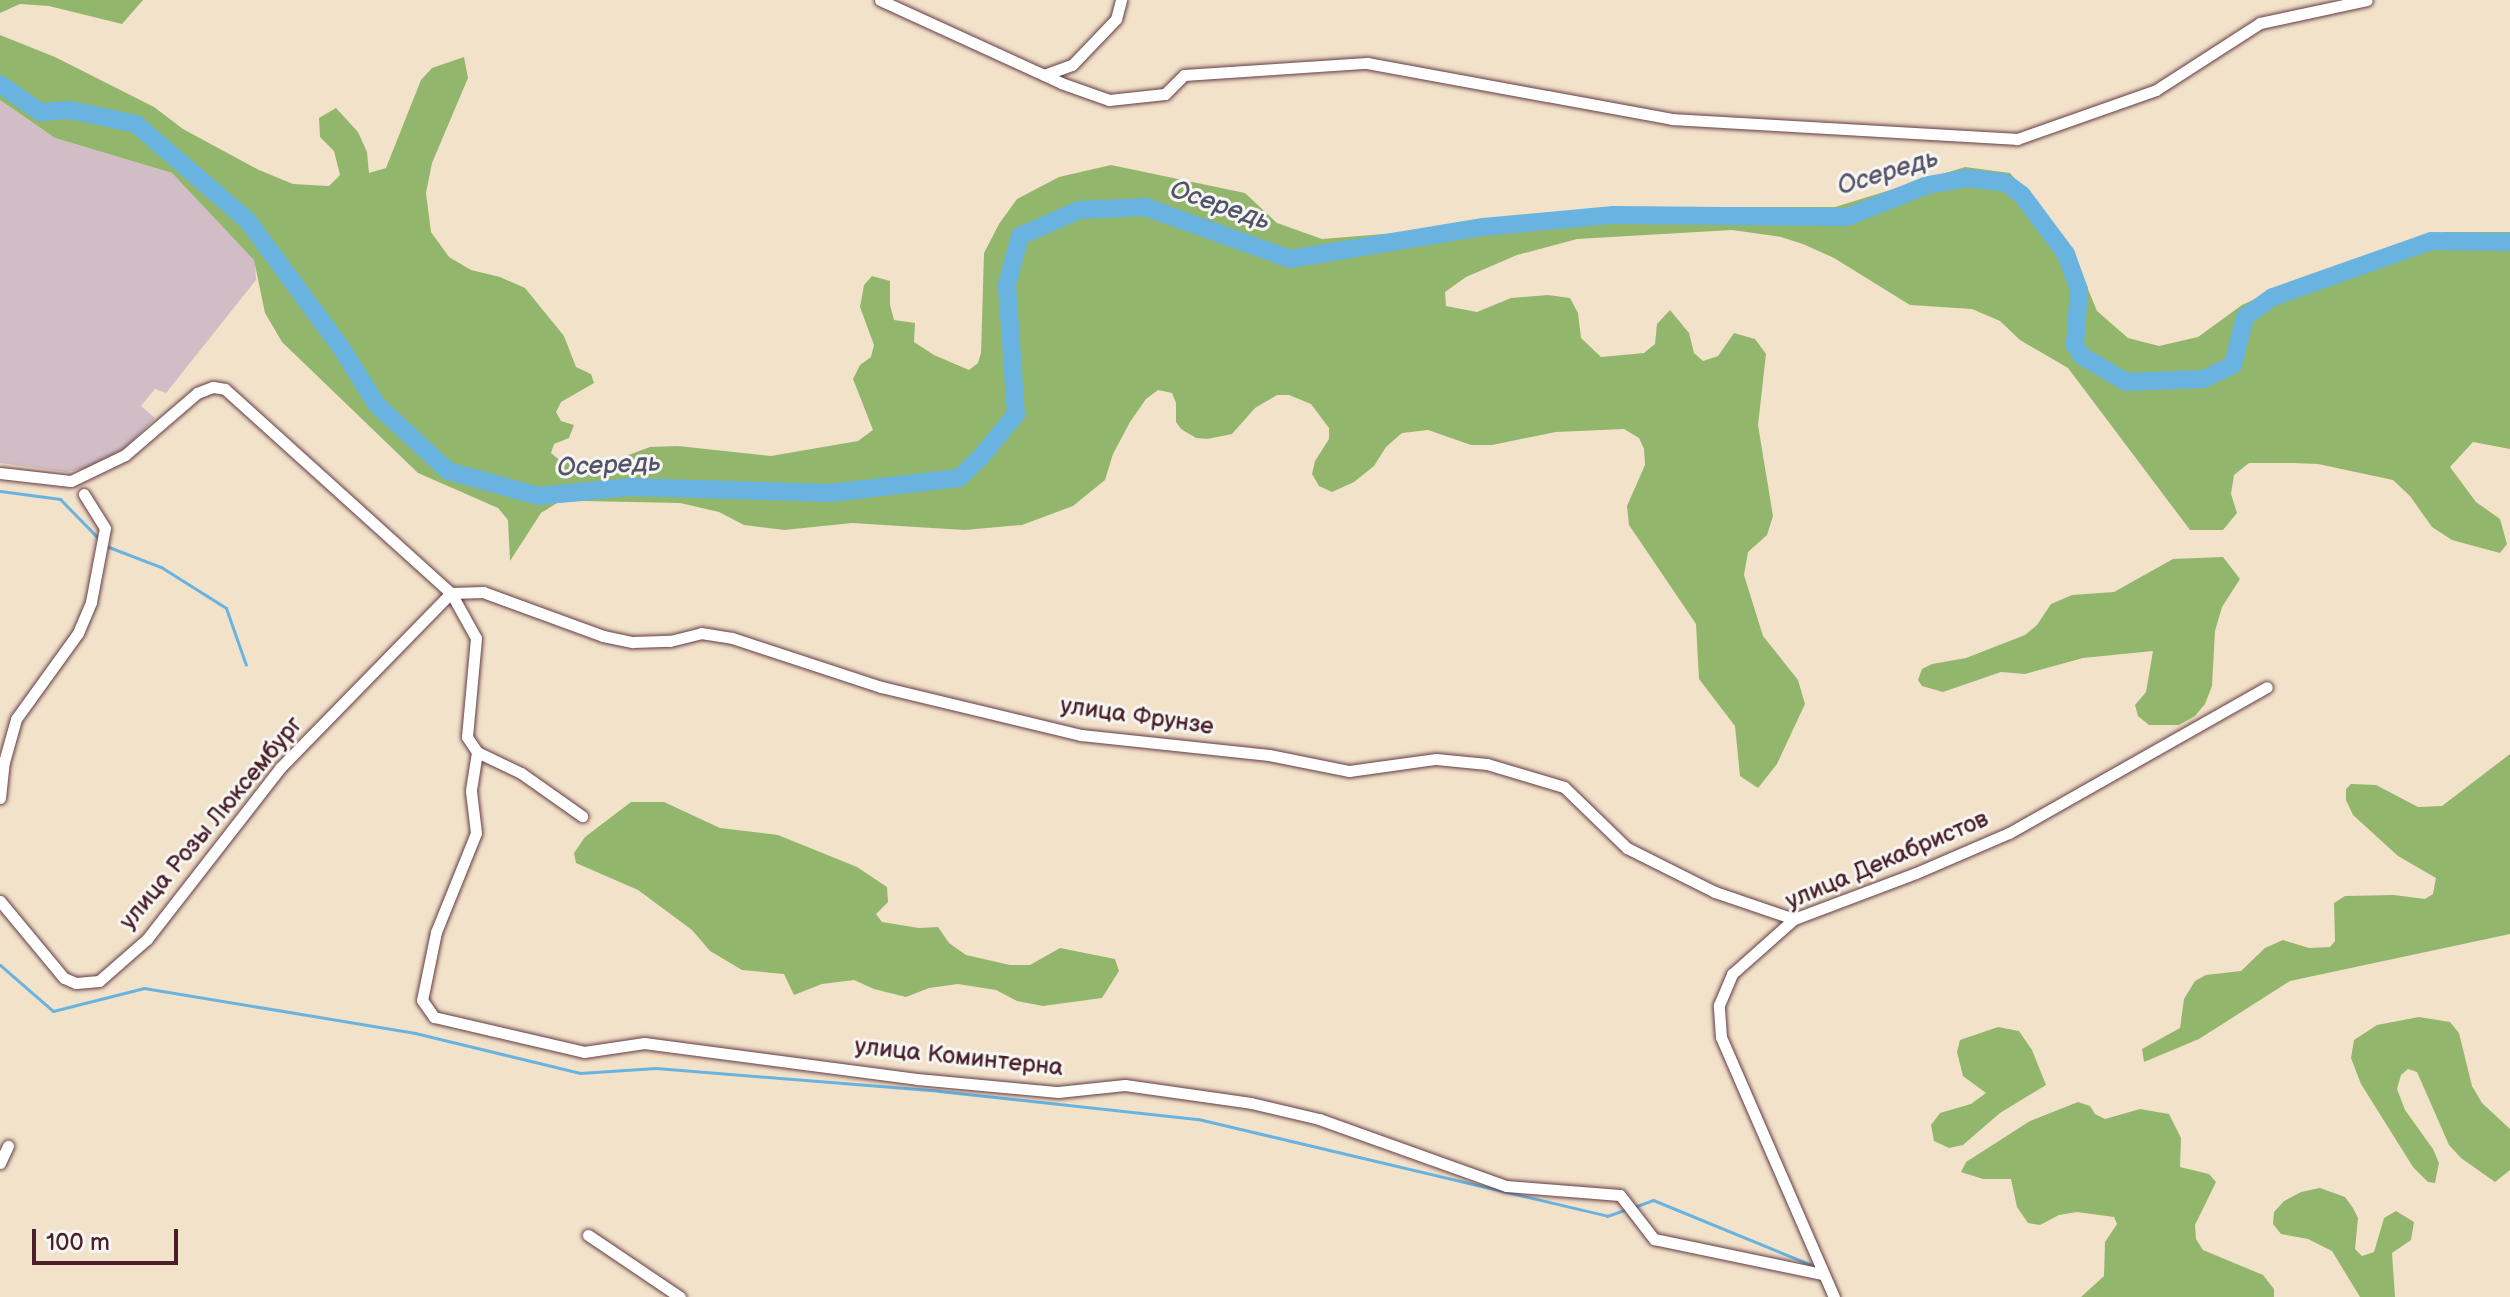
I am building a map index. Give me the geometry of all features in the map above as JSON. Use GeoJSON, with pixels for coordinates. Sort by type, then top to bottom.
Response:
{"type":"FeatureCollection","features":[{"type":"Feature","properties":{"kind":"street"},"geometry":{"type":"LineString","coordinates":[[880,0],[1061,83],[1109,100],[1165,94],[1184,75],[1367,63],[1672,119],[2017,139],[2156,90],[2260,23],[2367,0]]}},
{"type":"Feature","properties":{"kind":"street"},"geometry":{"type":"LineString","coordinates":[[1044,75],[1072,65],[1116,19],[1121,0]]}},
{"type":"Feature","properties":{"kind":"street"},"geometry":{"type":"LineString","coordinates":[[0,473],[71,481],[125,455],[197,393],[213,387],[225,389],[451,593],[476,638],[467,737],[477,752],[521,773],[582,816]]}},
{"type":"Feature","properties":{"kind":"street"},"geometry":{"type":"LineString","coordinates":[[0,798],[4,762],[16,719],[78,633],[91,602],[105,528],[84,494]]}},
{"type":"Feature","properties":{"kind":"street","name":"улица Фрунзе"},"geometry":{"type":"LineString","coordinates":[[451,593],[483,592],[603,636],[632,642],[670,641],[701,633],[732,638],[881,687],[1081,735],[1269,755],[1349,771],[1436,759],[1487,764],[1564,787],[1627,848],[1715,892],[1794,919]]}},
{"type":"Feature","properties":{"kind":"street","name":"улица Розы Люксембург"},"geometry":{"type":"LineString","coordinates":[[0,901],[64,978],[76,983],[99,981],[147,939],[280,768],[451,593]]}},
{"type":"Feature","properties":{"kind":"street","name":"улица Декабристов"},"geometry":{"type":"LineString","coordinates":[[1834,1297],[1821,1274],[1721,1037],[1719,1005],[1732,974],[1794,919],[1916,873],[2009,833],[2267,687]]}},
{"type":"Feature","properties":{"kind":"street","name":"улица Коминтерна"},"geometry":{"type":"LineString","coordinates":[[477,752],[471,791],[476,833],[436,932],[422,1000],[434,1017],[584,1052],[644,1043],[948,1082],[1058,1092],[1125,1085],[1212,1096],[1319,1119],[1506,1186],[1620,1195],[1637,1212],[1654,1239],[1821,1274]]}},
{"type":"Feature","properties":{"kind":"street"},"geometry":{"type":"LineString","coordinates":[[0,1163],[8,1146]]}},
{"type":"Feature","properties":{"kind":"street"},"geometry":{"type":"LineString","coordinates":[[588,1235],[680,1297]]}},
{"type":"Feature","properties":{"kind":"shaded area"},"geometry":{"type":"Polygon","coordinates":[[[0,100],[55,138],[172,173],[255,260],[256,280],[166,393],[155,389],[141,406],[155,418],[125,448],[89,467],[67,472],[0,463],[0,100]]]}},
{"type":"Feature","properties":{"kind":"green space"},"geometry":{"type":"Polygon","coordinates":[[[0,0],[143,0],[122,24],[49,6],[20,4],[0,13],[0,0]]]}},
{"type":"Feature","properties":{"kind":"green space"},"geometry":{"type":"Polygon","coordinates":[[[0,35],[55,57],[154,107],[183,129],[259,170],[293,184],[329,186],[340,175],[334,151],[320,137],[319,118],[336,108],[358,132],[367,152],[369,173],[386,168],[421,80],[432,68],[464,57],[468,78],[432,163],[426,193],[431,232],[449,257],[471,270],[500,277],[525,288],[564,336],[576,367],[591,374],[594,383],[561,402],[556,412],[561,421],[574,425],[569,438],[554,444],[551,453],[562,462],[607,463],[650,447],[678,446],[771,456],[858,441],[873,430],[853,379],[860,365],[871,357],[874,345],[860,307],[864,285],[872,276],[890,281],[890,305],[894,320],[915,323],[914,342],[934,355],[969,370],[978,363],[981,353],[984,253],[999,224],[1017,199],[1059,177],[1111,165],[1245,193],[1277,223],[1322,239],[1611,207],[1835,207],[1965,167],[2010,173],[2069,243],[2097,311],[2128,338],[2159,346],[2198,337],[2242,305],[2287,284],[2391,247],[2445,232],[2510,232],[2510,449],[2473,442],[2450,467],[2476,502],[2500,519],[2507,544],[2500,553],[2452,540],[2432,527],[2410,496],[2393,480],[2318,464],[2249,463],[2234,475],[2231,494],[2237,513],[2223,530],[2190,530],[2068,368],[2020,340],[2000,321],[1972,309],[1910,305],[1834,258],[1803,244],[1781,237],[1732,230],[1577,239],[1517,255],[1466,277],[1445,292],[1446,306],[1477,312],[1511,298],[1548,295],[1570,298],[1578,313],[1581,338],[1601,357],[1644,353],[1655,344],[1657,324],[1670,310],[1689,333],[1694,353],[1703,361],[1718,356],[1734,333],[1755,339],[1766,354],[1758,425],[1773,516],[1767,535],[1748,552],[1744,575],[1763,636],[1798,680],[1805,704],[1777,764],[1758,788],[1740,776],[1735,726],[1699,679],[1696,624],[1629,525],[1627,506],[1645,465],[1644,449],[1639,438],[1624,429],[1556,432],[1492,445],[1471,445],[1428,430],[1402,433],[1386,447],[1374,466],[1354,482],[1332,492],[1319,486],[1312,474],[1315,461],[1329,439],[1329,428],[1311,404],[1289,395],[1277,395],[1255,408],[1232,434],[1196,438],[1176,422],[1176,403],[1172,393],[1158,390],[1146,399],[1130,422],[1113,454],[1105,480],[1073,506],[1022,525],[964,530],[852,523],[784,530],[744,525],[719,512],[680,503],[583,501],[557,503],[541,513],[510,561],[508,520],[498,508],[418,473],[282,342],[265,313],[254,260],[172,173],[55,138],[0,100],[0,35]]]}},
{"type":"Feature","properties":{"kind":"green space"},"geometry":{"type":"Polygon","coordinates":[[[2223,557],[2240,579],[2222,607],[2215,631],[2212,686],[2205,704],[2195,716],[2179,725],[2149,725],[2138,716],[2135,705],[2146,692],[2153,651],[2083,658],[2025,674],[2001,672],[1943,692],[1922,686],[1918,680],[1922,669],[1932,664],[1966,658],[2025,635],[2037,625],[2051,604],[2072,595],[2114,592],[2173,559],[2223,557]]]}},
{"type":"Feature","properties":{"kind":"green space"},"geometry":{"type":"Polygon","coordinates":[[[2510,754],[2510,934],[2290,981],[2199,1039],[2144,1062],[2142,1049],[2180,1028],[2184,999],[2195,981],[2206,975],[2241,971],[2265,948],[2283,940],[2309,948],[2330,947],[2335,941],[2334,903],[2345,896],[2394,895],[2425,899],[2433,894],[2436,878],[2398,856],[2353,815],[2346,800],[2346,789],[2351,784],[2376,785],[2418,807],[2442,806],[2510,754]]]}},
{"type":"Feature","properties":{"kind":"green space"},"geometry":{"type":"Polygon","coordinates":[[[631,802],[664,802],[720,828],[778,835],[857,867],[887,887],[888,902],[876,914],[882,922],[919,928],[938,927],[949,943],[966,955],[1010,965],[1030,965],[1060,948],[1115,959],[1119,971],[1102,998],[1043,1006],[1017,1001],[996,990],[958,984],[929,988],[906,997],[854,980],[822,984],[794,995],[784,974],[742,970],[710,951],[692,930],[638,890],[576,863],[574,853],[585,837],[631,802]]]}},
{"type":"Feature","properties":{"kind":"green space"},"geometry":{"type":"Polygon","coordinates":[[[2419,1017],[2450,1022],[2459,1033],[2472,1086],[2482,1103],[2510,1129],[2510,1170],[2495,1182],[2461,1158],[2449,1145],[2417,1072],[2408,1069],[2401,1075],[2397,1089],[2405,1110],[2433,1149],[2439,1163],[2435,1183],[2428,1182],[2413,1167],[2361,1084],[2351,1058],[2354,1040],[2377,1025],[2419,1017]]]}},
{"type":"Feature","properties":{"kind":"green space"},"geometry":{"type":"Polygon","coordinates":[[[1998,1027],[2019,1031],[2032,1050],[2046,1085],[2000,1113],[1963,1145],[1949,1148],[1934,1141],[1931,1125],[1940,1113],[1971,1104],[1986,1093],[1963,1076],[1957,1052],[1960,1040],[1998,1027]]]}},
{"type":"Feature","properties":{"kind":"green space"},"geometry":{"type":"Polygon","coordinates":[[[2078,1102],[2090,1106],[2095,1114],[2105,1119],[2140,1109],[2169,1114],[2181,1138],[2180,1167],[2209,1174],[2216,1182],[2195,1225],[2196,1239],[2203,1250],[2263,1275],[2274,1289],[2274,1297],[2081,1297],[2104,1276],[2105,1242],[2117,1224],[2114,1217],[2077,1212],[2059,1215],[2040,1225],[2028,1223],[2017,1207],[2011,1179],[1983,1179],[1961,1172],[1966,1162],[2030,1121],[2078,1102]]]}},
{"type":"Feature","properties":{"kind":"green space"},"geometry":{"type":"Polygon","coordinates":[[[2320,1188],[2345,1197],[2353,1208],[2358,1218],[2355,1249],[2362,1256],[2374,1252],[2384,1218],[2396,1211],[2414,1222],[2411,1240],[2392,1253],[2395,1297],[2360,1297],[2332,1251],[2308,1239],[2281,1234],[2273,1224],[2274,1212],[2284,1201],[2301,1192],[2320,1188]]]}},
{"type":"Feature","properties":{"kind":"waterway","name":"Осередь"},"geometry":{"type":"LineString","coordinates":[[0,84],[40,112],[70,110],[136,124],[248,221],[342,349],[377,405],[448,471],[538,496],[629,487],[830,493],[959,478],[1016,414],[1007,285],[1020,236],[1079,210],[1145,207],[1290,259],[1483,227],[1613,215],[1847,217],[1928,185],[1967,178],[2006,183],[2022,195],[2066,254],[2079,290],[2075,345],[2082,356],[2126,382],[2204,379],[2233,365],[2245,317],[2273,297],[2431,241],[2510,242]]}},
{"type":"Feature","properties":{"kind":"waterway"},"geometry":{"type":"LineString","coordinates":[[0,491],[60,499],[98,538]]}},
{"type":"Feature","properties":{"kind":"waterway"},"geometry":{"type":"LineString","coordinates":[[106,546],[161,567],[226,608],[246,665]]}},
{"type":"Feature","properties":{"kind":"waterway"},"geometry":{"type":"LineString","coordinates":[[0,965],[53,1011],[144,988],[415,1033],[580,1073],[656,1068],[939,1091],[1198,1119],[1607,1216],[1627,1209]]}},
{"type":"Feature","properties":{"kind":"waterway"},"geometry":{"type":"LineString","coordinates":[[1634,1207],[1653,1200],[1809,1264]]}}]}
